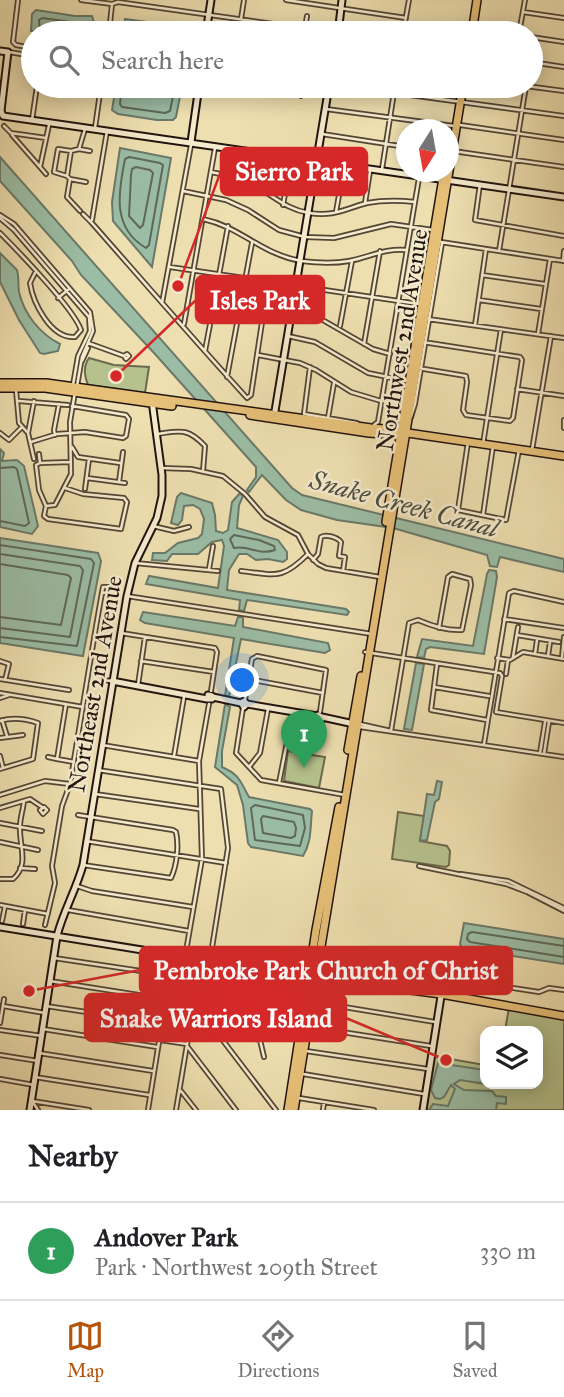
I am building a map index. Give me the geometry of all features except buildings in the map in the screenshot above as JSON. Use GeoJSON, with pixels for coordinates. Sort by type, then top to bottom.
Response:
{"type":"FeatureCollection","features":[{"type":"Feature","properties":{"kind":"main road"},"geometry":{"type":"LineString","coordinates":[[471,21],[475,0]]}},
{"type":"Feature","properties":{"kind":"main road","name":"Northwest 2nd Avenue"},"geometry":{"type":"LineString","coordinates":[[455,119],[459,98]]}},
{"type":"Feature","properties":{"kind":"main road","name":"Northwest 2nd Avenue"},"geometry":{"type":"LineString","coordinates":[[312,975],[412,381],[417,368],[444,182]]}},
{"type":"Feature","properties":{"kind":"main road","name":"Northwest 2nd Avenue"},"geometry":{"type":"LineString","coordinates":[[421,342],[428,318],[425,305],[440,242],[437,231]]}},
{"type":"Feature","properties":{"kind":"main road","name":"Northwest 2nd Avenue"},"geometry":{"type":"LineString","coordinates":[[404,433],[409,419],[412,381]]}},
{"type":"Feature","properties":{"kind":"main road"},"geometry":{"type":"LineString","coordinates":[[0,385],[46,383],[274,416],[369,433],[404,433],[564,456]]}},
{"type":"Feature","properties":{"kind":"main road"},"geometry":{"type":"LineString","coordinates":[[0,385],[75,388]]}},
{"type":"Feature","properties":{"kind":"main road"},"geometry":{"type":"LineString","coordinates":[[312,975],[441,992],[564,1014]]}},
{"type":"Feature","properties":{"kind":"main road"},"geometry":{"type":"LineString","coordinates":[[290,1106],[303,1050],[311,1002],[312,975]]}},
{"type":"Feature","properties":{"kind":"main road"},"geometry":{"type":"LineString","coordinates":[[290,1106],[298,1083],[295,1065],[312,975]]}},
{"type":"Feature","properties":{"kind":"street"},"geometry":{"type":"LineString","coordinates":[[18,0],[13,42],[21,46]]}},
{"type":"Feature","properties":{"kind":"street"},"geometry":{"type":"LineString","coordinates":[[81,0],[113,4],[118,2],[254,21]]}},
{"type":"Feature","properties":{"kind":"street"},"geometry":{"type":"LineString","coordinates":[[208,21],[211,0]]}},
{"type":"Feature","properties":{"kind":"street"},"geometry":{"type":"LineString","coordinates":[[241,19],[243,0]]}},
{"type":"Feature","properties":{"kind":"street"},"geometry":{"type":"LineString","coordinates":[[286,0],[406,18]]}},
{"type":"Feature","properties":{"kind":"street"},"geometry":{"type":"LineString","coordinates":[[339,21],[342,0]]}},
{"type":"Feature","properties":{"kind":"street"},"geometry":{"type":"LineString","coordinates":[[405,21],[409,0]]}},
{"type":"Feature","properties":{"kind":"street"},"geometry":{"type":"LineString","coordinates":[[521,21],[525,0]]}},
{"type":"Feature","properties":{"kind":"street"},"geometry":{"type":"LineString","coordinates":[[111,21],[113,4]]}},
{"type":"Feature","properties":{"kind":"street"},"geometry":{"type":"LineString","coordinates":[[523,12],[564,18]]}},
{"type":"Feature","properties":{"kind":"street"},"geometry":{"type":"LineString","coordinates":[[306,21],[307,16]]}},
{"type":"Feature","properties":{"kind":"street"},"geometry":{"type":"LineString","coordinates":[[543,39],[564,42]]}},
{"type":"Feature","properties":{"kind":"street"},"geometry":{"type":"LineString","coordinates":[[0,51],[21,54]]}},
{"type":"Feature","properties":{"kind":"street"},"geometry":{"type":"LineString","coordinates":[[8,52],[2,82],[3,116],[396,172]]}},
{"type":"Feature","properties":{"kind":"street"},"geometry":{"type":"LineString","coordinates":[[543,64],[564,67]]}},
{"type":"Feature","properties":{"kind":"street"},"geometry":{"type":"LineString","coordinates":[[543,88],[564,91]]}},
{"type":"Feature","properties":{"kind":"street"},"geometry":{"type":"LineString","coordinates":[[32,120],[35,98]]}},
{"type":"Feature","properties":{"kind":"street"},"geometry":{"type":"LineString","coordinates":[[95,129],[99,98]]}},
{"type":"Feature","properties":{"kind":"street"},"geometry":{"type":"LineString","coordinates":[[162,303],[197,98]]}},
{"type":"Feature","properties":{"kind":"street"},"geometry":{"type":"LineString","coordinates":[[274,416],[328,98]]}},
{"type":"Feature","properties":{"kind":"street"},"geometry":{"type":"LineString","coordinates":[[382,170],[392,98]]}},
{"type":"Feature","properties":{"kind":"street"},"geometry":{"type":"LineString","coordinates":[[426,98],[564,116]]}},
{"type":"Feature","properties":{"kind":"street"},"geometry":{"type":"LineString","coordinates":[[499,251],[524,98]]}},
{"type":"Feature","properties":{"kind":"street"},"geometry":{"type":"LineString","coordinates":[[326,109],[398,119]]}},
{"type":"Feature","properties":{"kind":"street"},"geometry":{"type":"LineString","coordinates":[[40,167],[48,122]]}},
{"type":"Feature","properties":{"kind":"street"},"geometry":{"type":"LineString","coordinates":[[4,126],[46,174]]}},
{"type":"Feature","properties":{"kind":"street"},"geometry":{"type":"LineString","coordinates":[[79,149],[83,127]]}},
{"type":"Feature","properties":{"kind":"street"},"geometry":{"type":"LineString","coordinates":[[459,127],[564,140]]}},
{"type":"Feature","properties":{"kind":"street"},"geometry":{"type":"LineString","coordinates":[[91,222],[107,131]]}},
{"type":"Feature","properties":{"kind":"street"},"geometry":{"type":"LineString","coordinates":[[10,134],[46,138]]}},
{"type":"Feature","properties":{"kind":"street"},"geometry":{"type":"LineString","coordinates":[[322,134],[396,145]]}},
{"type":"Feature","properties":{"kind":"street"},"geometry":{"type":"LineString","coordinates":[[183,326],[216,145]]}},
{"type":"Feature","properties":{"kind":"street"},"geometry":{"type":"LineString","coordinates":[[86,182],[54,173],[55,160],[58,149],[90,150]]}},
{"type":"Feature","properties":{"kind":"street"},"geometry":{"type":"LineString","coordinates":[[71,151],[67,197],[247,398],[251,395],[264,309],[261,306],[218,299],[214,303],[205,351]]}},
{"type":"Feature","properties":{"kind":"street"},"geometry":{"type":"LineString","coordinates":[[459,151],[564,167]]}},
{"type":"Feature","properties":{"kind":"street"},"geometry":{"type":"LineString","coordinates":[[259,188],[265,153]]}},
{"type":"Feature","properties":{"kind":"street"},"geometry":{"type":"LineString","coordinates":[[283,205],[291,157]]}},
{"type":"Feature","properties":{"kind":"street"},"geometry":{"type":"LineString","coordinates":[[336,214],[345,164]]}},
{"type":"Feature","properties":{"kind":"street"},"geometry":{"type":"LineString","coordinates":[[365,204],[371,168]]}},
{"type":"Feature","properties":{"kind":"street"},"geometry":{"type":"LineString","coordinates":[[211,172],[237,178],[259,188],[283,205],[309,213],[336,214],[365,204],[394,200],[415,202]]}},
{"type":"Feature","properties":{"kind":"street"},"geometry":{"type":"LineString","coordinates":[[459,180],[564,197]]}},
{"type":"Feature","properties":{"kind":"street"},"geometry":{"type":"LineString","coordinates":[[310,368],[304,415],[376,425],[418,182]]}},
{"type":"Feature","properties":{"kind":"street"},"geometry":{"type":"LineString","coordinates":[[480,184],[475,220],[564,236]]}},
{"type":"Feature","properties":{"kind":"street"},"geometry":{"type":"LineString","coordinates":[[183,191],[237,204],[279,230],[305,237],[334,239],[378,226],[411,226],[437,231]]}},
{"type":"Feature","properties":{"kind":"street"},"geometry":{"type":"LineString","coordinates":[[0,216],[14,224],[92,316],[93,331],[78,358],[75,388]]}},
{"type":"Feature","properties":{"kind":"street"},"geometry":{"type":"LineString","coordinates":[[203,219],[228,226],[252,243],[278,256],[301,261],[352,261],[380,251],[407,250]]}},
{"type":"Feature","properties":{"kind":"street"},"geometry":{"type":"LineString","coordinates":[[219,275],[228,226]]}},
{"type":"Feature","properties":{"kind":"street"},"geometry":{"type":"LineString","coordinates":[[0,233],[58,298],[79,324],[78,335],[72,338],[65,334],[50,324],[40,311],[30,283],[35,273]]}},
{"type":"Feature","properties":{"kind":"street"},"geometry":{"type":"LineString","coordinates":[[564,251],[563,261],[440,242],[428,318],[564,338]]}},
{"type":"Feature","properties":{"kind":"street"},"geometry":{"type":"LineString","coordinates":[[227,377],[252,243]]}},
{"type":"Feature","properties":{"kind":"street"},"geometry":{"type":"LineString","coordinates":[[475,325],[486,249]]}},
{"type":"Feature","properties":{"kind":"street"},"geometry":{"type":"LineString","coordinates":[[364,344],[380,251]]}},
{"type":"Feature","properties":{"kind":"street"},"geometry":{"type":"LineString","coordinates":[[538,334],[550,259]]}},
{"type":"Feature","properties":{"kind":"street"},"geometry":{"type":"LineString","coordinates":[[340,328],[352,261]]}},
{"type":"Feature","properties":{"kind":"street"},"geometry":{"type":"LineString","coordinates":[[170,267],[425,305]]}},
{"type":"Feature","properties":{"kind":"street"},"geometry":{"type":"LineString","coordinates":[[482,275],[546,284]]}},
{"type":"Feature","properties":{"kind":"street"},"geometry":{"type":"LineString","coordinates":[[58,298],[69,289]]}},
{"type":"Feature","properties":{"kind":"street"},"geometry":{"type":"LineString","coordinates":[[479,300],[542,309]]}},
{"type":"Feature","properties":{"kind":"street"},"geometry":{"type":"LineString","coordinates":[[292,312],[321,319],[364,344],[390,354]]}},
{"type":"Feature","properties":{"kind":"street"},"geometry":{"type":"LineString","coordinates":[[483,444],[501,330]]}},
{"type":"Feature","properties":{"kind":"street"},"geometry":{"type":"LineString","coordinates":[[288,336],[315,342],[360,370],[412,381]]}},
{"type":"Feature","properties":{"kind":"street"},"geometry":{"type":"LineString","coordinates":[[532,452],[551,336]]}},
{"type":"Feature","properties":{"kind":"street"},"geometry":{"type":"LineString","coordinates":[[409,419],[414,412],[417,368],[466,376],[464,413],[510,421],[513,418],[522,360],[520,357],[421,342]]}},
{"type":"Feature","properties":{"kind":"street"},"geometry":{"type":"LineString","coordinates":[[87,343],[124,356]]}},
{"type":"Feature","properties":{"kind":"street"},"geometry":{"type":"LineString","coordinates":[[47,506],[55,505],[71,474],[70,405],[87,343]]}},
{"type":"Feature","properties":{"kind":"street"},"geometry":{"type":"LineString","coordinates":[[258,355],[310,368],[363,397],[382,401]]}},
{"type":"Feature","properties":{"kind":"street"},"geometry":{"type":"LineString","coordinates":[[328,418],[334,383]]}},
{"type":"Feature","properties":{"kind":"street"},"geometry":{"type":"LineString","coordinates":[[16,387],[19,423],[28,433],[34,459]]}},
{"type":"Feature","properties":{"kind":"street"},"geometry":{"type":"LineString","coordinates":[[517,389],[564,396]]}},
{"type":"Feature","properties":{"kind":"street","name":"Northeast 2nd Avenue"},"geometry":{"type":"LineString","coordinates":[[30,1110],[57,936],[83,865],[127,596],[135,563],[153,526],[162,496],[152,400]]}},
{"type":"Feature","properties":{"kind":"street"},"geometry":{"type":"LineString","coordinates":[[19,401],[70,405],[127,415],[130,419],[126,436],[123,438],[85,432],[55,435],[31,442]]}},
{"type":"Feature","properties":{"kind":"street"},"geometry":{"type":"LineString","coordinates":[[28,433],[34,401]]}},
{"type":"Feature","properties":{"kind":"street"},"geometry":{"type":"LineString","coordinates":[[55,435],[59,404]]}},
{"type":"Feature","properties":{"kind":"street"},"geometry":{"type":"LineString","coordinates":[[564,420],[564,428]]}},
{"type":"Feature","properties":{"kind":"street"},"geometry":{"type":"LineString","coordinates":[[0,433],[9,440],[22,427]]}},
{"type":"Feature","properties":{"kind":"street"},"geometry":{"type":"LineString","coordinates":[[156,434],[183,430],[196,436],[205,446],[203,471]]}},
{"type":"Feature","properties":{"kind":"street"},"geometry":{"type":"LineString","coordinates":[[468,442],[458,510],[506,520],[519,450]]}},
{"type":"Feature","properties":{"kind":"street"},"geometry":{"type":"LineString","coordinates":[[482,516],[493,446]]}},
{"type":"Feature","properties":{"kind":"street"},"geometry":{"type":"LineString","coordinates":[[72,447],[78,457],[120,463]]}},
{"type":"Feature","properties":{"kind":"street"},"geometry":{"type":"LineString","coordinates":[[119,482],[122,452]]}},
{"type":"Feature","properties":{"kind":"street"},"geometry":{"type":"LineString","coordinates":[[39,454],[40,463]]}},
{"type":"Feature","properties":{"kind":"street"},"geometry":{"type":"LineString","coordinates":[[84,491],[89,459]]}},
{"type":"Feature","properties":{"kind":"street"},"geometry":{"type":"LineString","coordinates":[[65,488],[124,498],[127,502],[123,526],[118,529],[48,519],[44,516],[47,506],[39,490],[36,465],[70,462]]}},
{"type":"Feature","properties":{"kind":"street"},"geometry":{"type":"LineString","coordinates":[[161,468],[223,475],[240,489],[265,517],[298,535],[313,560],[326,568],[380,577]]}},
{"type":"Feature","properties":{"kind":"street"},"geometry":{"type":"LineString","coordinates":[[87,478],[125,483]]}},
{"type":"Feature","properties":{"kind":"street"},"geometry":{"type":"LineString","coordinates":[[153,526],[174,531],[189,527]]}},
{"type":"Feature","properties":{"kind":"street"},"geometry":{"type":"LineString","coordinates":[[313,560],[318,554],[321,537],[324,535],[339,538],[339,555],[345,557],[343,571]]}},
{"type":"Feature","properties":{"kind":"street"},"geometry":{"type":"LineString","coordinates":[[209,569],[213,546]]}},
{"type":"Feature","properties":{"kind":"street"},"geometry":{"type":"LineString","coordinates":[[241,571],[276,575],[286,573],[309,554]]}},
{"type":"Feature","properties":{"kind":"street"},"geometry":{"type":"LineString","coordinates":[[135,563],[218,571]]}},
{"type":"Feature","properties":{"kind":"street"},"geometry":{"type":"LineString","coordinates":[[391,731],[408,626],[411,621],[418,620],[439,628],[462,630],[471,580],[450,575],[439,628]]}},
{"type":"Feature","properties":{"kind":"street"},"geometry":{"type":"LineString","coordinates":[[45,925],[55,883],[52,866],[62,806],[70,784],[102,593]]}},
{"type":"Feature","properties":{"kind":"street"},"geometry":{"type":"LineString","coordinates":[[484,744],[509,593],[564,602]]}},
{"type":"Feature","properties":{"kind":"street"},"geometry":{"type":"LineString","coordinates":[[127,596],[370,634]]}},
{"type":"Feature","properties":{"kind":"street"},"geometry":{"type":"LineString","coordinates":[[504,619],[564,628]]}},
{"type":"Feature","properties":{"kind":"street"},"geometry":{"type":"LineString","coordinates":[[513,657],[518,627]]}},
{"type":"Feature","properties":{"kind":"street"},"geometry":{"type":"LineString","coordinates":[[121,633],[217,650],[199,761],[202,859],[185,957]]}},
{"type":"Feature","properties":{"kind":"street"},"geometry":{"type":"LineString","coordinates":[[517,635],[562,645]]}},
{"type":"Feature","properties":{"kind":"street"},"geometry":{"type":"LineString","coordinates":[[138,685],[145,637]]}},
{"type":"Feature","properties":{"kind":"street"},"geometry":{"type":"LineString","coordinates":[[499,659],[508,660],[523,652],[563,658],[564,638]]}},
{"type":"Feature","properties":{"kind":"street"},"geometry":{"type":"LineString","coordinates":[[535,654],[537,639]]}},
{"type":"Feature","properties":{"kind":"street"},"geometry":{"type":"LineString","coordinates":[[548,656],[550,641]]}},
{"type":"Feature","properties":{"kind":"street"},"geometry":{"type":"LineString","coordinates":[[367,652],[497,672],[502,676],[496,712],[564,723]]}},
{"type":"Feature","properties":{"kind":"street"},"geometry":{"type":"LineString","coordinates":[[279,783],[289,740],[314,742],[326,670],[257,656],[253,657],[248,679],[236,753],[261,780],[343,795]]}},
{"type":"Feature","properties":{"kind":"street"},"geometry":{"type":"LineString","coordinates":[[506,674],[508,660]]}},
{"type":"Feature","properties":{"kind":"street"},"geometry":{"type":"LineString","coordinates":[[0,661],[9,664],[2,680],[69,690]]}},
{"type":"Feature","properties":{"kind":"street"},"geometry":{"type":"LineString","coordinates":[[141,662],[214,672]]}},
{"type":"Feature","properties":{"kind":"street"},"geometry":{"type":"LineString","coordinates":[[437,664],[431,710],[487,720]]}},
{"type":"Feature","properties":{"kind":"street"},"geometry":{"type":"LineString","coordinates":[[248,679],[323,693]]}},
{"type":"Feature","properties":{"kind":"street"},"geometry":{"type":"LineString","coordinates":[[102,680],[391,731],[564,757]]}},
{"type":"Feature","properties":{"kind":"street"},"geometry":{"type":"LineString","coordinates":[[434,687],[491,696]]}},
{"type":"Feature","properties":{"kind":"street"},"geometry":{"type":"LineString","coordinates":[[0,693],[83,707]]}},
{"type":"Feature","properties":{"kind":"street"},"geometry":{"type":"LineString","coordinates":[[174,757],[185,694]]}},
{"type":"Feature","properties":{"kind":"street"},"geometry":{"type":"LineString","coordinates":[[0,698],[9,695]]}},
{"type":"Feature","properties":{"kind":"street"},"geometry":{"type":"LineString","coordinates":[[57,759],[66,704]]}},
{"type":"Feature","properties":{"kind":"street"},"geometry":{"type":"LineString","coordinates":[[249,767],[260,753],[268,709]]}},
{"type":"Feature","properties":{"kind":"street"},"geometry":{"type":"LineString","coordinates":[[0,756],[2,768],[33,759],[38,723],[20,719],[1,721],[7,736]]}},
{"type":"Feature","properties":{"kind":"street"},"geometry":{"type":"LineString","coordinates":[[542,753],[547,720]]}},
{"type":"Feature","properties":{"kind":"street"},"geometry":{"type":"LineString","coordinates":[[0,738],[23,734]]}},
{"type":"Feature","properties":{"kind":"street"},"geometry":{"type":"LineString","coordinates":[[102,746],[199,761]]}},
{"type":"Feature","properties":{"kind":"street"},"geometry":{"type":"LineString","coordinates":[[48,757],[74,762]]}},
{"type":"Feature","properties":{"kind":"street"},"geometry":{"type":"LineString","coordinates":[[98,770],[221,789],[226,820],[226,863],[210,961]]}},
{"type":"Feature","properties":{"kind":"street"},"geometry":{"type":"LineString","coordinates":[[0,795],[41,781],[70,784]]}},
{"type":"Feature","properties":{"kind":"street"},"geometry":{"type":"LineString","coordinates":[[94,793],[199,809]]}},
{"type":"Feature","properties":{"kind":"street"},"geometry":{"type":"LineString","coordinates":[[0,808],[32,799],[42,807]]}},
{"type":"Feature","properties":{"kind":"street"},"geometry":{"type":"LineString","coordinates":[[0,879],[13,879],[20,868],[23,846],[20,826],[24,801]]}},
{"type":"Feature","properties":{"kind":"street"},"geometry":{"type":"LineString","coordinates":[[78,815],[176,832],[177,856],[171,878],[83,865]]}},
{"type":"Feature","properties":{"kind":"street"},"geometry":{"type":"LineString","coordinates":[[0,823],[42,831]]}},
{"type":"Feature","properties":{"kind":"street"},"geometry":{"type":"LineString","coordinates":[[86,841],[226,863]]}},
{"type":"Feature","properties":{"kind":"street"},"geometry":{"type":"LineString","coordinates":[[0,842],[38,850]]}},
{"type":"Feature","properties":{"kind":"street"},"geometry":{"type":"LineString","coordinates":[[419,866],[517,887],[564,909]]}},
{"type":"Feature","properties":{"kind":"street"},"geometry":{"type":"LineString","coordinates":[[20,868],[35,869]]}},
{"type":"Feature","properties":{"kind":"street"},"geometry":{"type":"LineString","coordinates":[[77,886],[92,891],[193,907]]}},
{"type":"Feature","properties":{"kind":"street"},"geometry":{"type":"LineString","coordinates":[[0,905],[48,914]]}},
{"type":"Feature","properties":{"kind":"street"},"geometry":{"type":"LineString","coordinates":[[5,906],[1,924],[197,959],[312,975]]}},
{"type":"Feature","properties":{"kind":"street"},"geometry":{"type":"LineString","coordinates":[[66,909],[81,914],[189,931]]}},
{"type":"Feature","properties":{"kind":"street"},"geometry":{"type":"LineString","coordinates":[[23,924],[25,910]]}},
{"type":"Feature","properties":{"kind":"street"},"geometry":{"type":"LineString","coordinates":[[148,1110],[173,955]]}},
{"type":"Feature","properties":{"kind":"street"},"geometry":{"type":"LineString","coordinates":[[449,957],[446,978],[539,992],[549,988],[564,990]]}},
{"type":"Feature","properties":{"kind":"street"},"geometry":{"type":"LineString","coordinates":[[54,958],[169,976]]}},
{"type":"Feature","properties":{"kind":"street"},"geometry":{"type":"LineString","coordinates":[[176,1110],[194,1003],[192,991],[197,959]]}},
{"type":"Feature","properties":{"kind":"street"},"geometry":{"type":"LineString","coordinates":[[222,962],[217,992],[251,1038],[260,1040]]}},
{"type":"Feature","properties":{"kind":"street"},"geometry":{"type":"LineString","coordinates":[[245,965],[243,988],[267,1018],[265,1035],[260,1040]]}},
{"type":"Feature","properties":{"kind":"street"},"geometry":{"type":"LineString","coordinates":[[50,981],[166,1000]]}},
{"type":"Feature","properties":{"kind":"street"},"geometry":{"type":"LineString","coordinates":[[423,1110],[441,992]]}},
{"type":"Feature","properties":{"kind":"street"},"geometry":{"type":"LineString","coordinates":[[0,1023],[4,999]]}},
{"type":"Feature","properties":{"kind":"street"},"geometry":{"type":"LineString","coordinates":[[311,1002],[437,1022]]}},
{"type":"Feature","properties":{"kind":"street"},"geometry":{"type":"LineString","coordinates":[[194,1003],[276,1110]]}},
{"type":"Feature","properties":{"kind":"street"},"geometry":{"type":"LineString","coordinates":[[3,1006],[162,1023]]}},
{"type":"Feature","properties":{"kind":"street"},"geometry":{"type":"LineString","coordinates":[[307,1026],[433,1046]]}},
{"type":"Feature","properties":{"kind":"street"},"geometry":{"type":"LineString","coordinates":[[43,1029],[158,1047]]}},
{"type":"Feature","properties":{"kind":"street"},"geometry":{"type":"LineString","coordinates":[[0,1030],[41,1037]]}},
{"type":"Feature","properties":{"kind":"street"},"geometry":{"type":"LineString","coordinates":[[160,1040],[187,1045],[236,1110]]}},
{"type":"Feature","properties":{"kind":"street"},"geometry":{"type":"LineString","coordinates":[[260,1040],[264,1057]]}},
{"type":"Feature","properties":{"kind":"street"},"geometry":{"type":"LineString","coordinates":[[303,1050],[429,1069]]}},
{"type":"Feature","properties":{"kind":"street"},"geometry":{"type":"LineString","coordinates":[[39,1053],[155,1071]]}},
{"type":"Feature","properties":{"kind":"street"},"geometry":{"type":"LineString","coordinates":[[0,1055],[38,1061]]}},
{"type":"Feature","properties":{"kind":"street"},"geometry":{"type":"LineString","coordinates":[[297,1074],[426,1095]]}},
{"type":"Feature","properties":{"kind":"street"},"geometry":{"type":"LineString","coordinates":[[35,1077],[151,1095]]}},
{"type":"Feature","properties":{"kind":"street"},"geometry":{"type":"LineString","coordinates":[[0,1079],[34,1085]]}},
{"type":"Feature","properties":{"kind":"street"},"geometry":{"type":"LineString","coordinates":[[180,1091],[196,1110]]}},
{"type":"Feature","properties":{"kind":"street"},"geometry":{"type":"LineString","coordinates":[[32,1101],[89,1110]]}},
{"type":"Feature","properties":{"kind":"street"},"geometry":{"type":"LineString","coordinates":[[32,1101],[38,1110]]}},
{"type":"Feature","properties":{"kind":"street"},"geometry":{"type":"LineString","coordinates":[[290,1106],[324,1102],[373,1110]]}},
{"type":"Feature","properties":{"kind":"street"},"geometry":{"type":"LineString","coordinates":[[323,1110],[324,1102]]}},
{"type":"Feature","properties":{"kind":"street"},"geometry":{"type":"LineString","coordinates":[[339,1110],[340,1105]]}},
{"type":"Feature","properties":{"kind":"shaded area"},"geometry":{"type":"Polygon","coordinates":[[[89,358],[114,365],[149,367],[145,393],[88,385],[85,371],[89,358]]]}},
{"type":"Feature","properties":{"kind":"shaded area"},"geometry":{"type":"Polygon","coordinates":[[[288,751],[325,757],[319,788],[284,781],[288,751]]]}},
{"type":"Feature","properties":{"kind":"shaded area"},"geometry":{"type":"Polygon","coordinates":[[[398,812],[424,816],[420,841],[447,846],[450,851],[449,865],[446,867],[392,859],[398,812]]]}},
{"type":"Feature","properties":{"kind":"shaded area"},"geometry":{"type":"Polygon","coordinates":[[[509,1007],[564,1019],[564,1110],[425,1110],[433,1056],[480,1064],[480,1089],[543,1089],[543,1026],[506,1026],[509,1007]]]}},
{"type":"Feature","properties":{"kind":"water"},"geometry":{"type":"Polygon","coordinates":[[[36,10],[92,16],[93,21],[32,21],[32,14],[36,10]]]}},
{"type":"Feature","properties":{"kind":"water"},"geometry":{"type":"Polygon","coordinates":[[[114,98],[180,98],[173,120],[118,114],[112,110],[114,98]]]}},
{"type":"Feature","properties":{"kind":"water"},"geometry":{"type":"Polygon","coordinates":[[[120,148],[171,158],[152,267],[113,221],[112,202],[120,148]]]}},
{"type":"Feature","properties":{"kind":"water","name":"Snake Creek Canal"},"geometry":{"type":"Polygon","coordinates":[[[0,157],[292,488],[302,495],[564,559],[564,572],[500,557],[497,567],[490,566],[487,555],[393,528],[337,520],[301,510],[286,500],[262,475],[249,492],[247,490],[256,477],[256,467],[81,275],[72,261],[0,181],[0,157]]]}},
{"type":"Feature","properties":{"kind":"water"},"geometry":{"type":"Polygon","coordinates":[[[0,253],[17,270],[21,300],[29,315],[46,335],[60,344],[58,351],[40,353],[19,320],[0,282],[0,253]]]}},
{"type":"Feature","properties":{"kind":"water"},"geometry":{"type":"Polygon","coordinates":[[[0,449],[4,453],[2,461],[17,460],[24,466],[38,526],[32,534],[0,527],[0,449]]]}},
{"type":"Feature","properties":{"kind":"water"},"geometry":{"type":"Polygon","coordinates":[[[181,493],[212,503],[216,531],[223,533],[228,530],[232,502],[240,493],[243,496],[239,505],[237,528],[278,540],[287,552],[287,559],[283,562],[256,560],[247,554],[239,554],[229,570],[227,590],[346,609],[349,612],[347,615],[247,600],[244,611],[239,610],[240,600],[146,584],[149,576],[218,588],[224,546],[222,540],[212,542],[198,554],[172,554],[167,561],[152,560],[153,553],[165,553],[178,543],[198,538],[202,534],[204,519],[200,509],[193,505],[184,506],[182,520],[178,525],[171,523],[177,497],[181,493]]]}},
{"type":"Feature","properties":{"kind":"water"},"geometry":{"type":"Polygon","coordinates":[[[0,538],[98,553],[101,561],[83,656],[0,643],[0,538]]]}},
{"type":"Feature","properties":{"kind":"water"},"geometry":{"type":"Polygon","coordinates":[[[489,570],[496,571],[497,577],[484,654],[430,647],[426,649],[424,658],[417,657],[422,639],[473,646],[489,570]]]}},
{"type":"Feature","properties":{"kind":"water"},"geometry":{"type":"Polygon","coordinates":[[[143,612],[235,626],[238,617],[243,617],[243,627],[328,643],[330,650],[325,653],[241,639],[229,697],[225,696],[234,638],[145,623],[140,620],[143,612]]]}},
{"type":"Feature","properties":{"kind":"water"},"geometry":{"type":"Polygon","coordinates":[[[416,663],[424,664],[412,730],[404,729],[416,663]]]}},
{"type":"Feature","properties":{"kind":"water"},"geometry":{"type":"Polygon","coordinates":[[[225,704],[230,707],[222,751],[222,767],[236,776],[249,797],[312,811],[309,840],[303,856],[251,847],[248,843],[243,805],[237,785],[215,767],[225,704]]]}},
{"type":"Feature","properties":{"kind":"water"},"geometry":{"type":"Polygon","coordinates":[[[437,781],[442,782],[439,799],[435,802],[427,840],[420,841],[427,794],[434,795],[437,781]]]}},
{"type":"Feature","properties":{"kind":"water"},"geometry":{"type":"Polygon","coordinates":[[[464,923],[564,939],[564,964],[462,948],[460,944],[464,923]]]}},
{"type":"Feature","properties":{"kind":"water"},"geometry":{"type":"Polygon","coordinates":[[[438,1063],[480,1069],[480,1083],[460,1080],[454,1084],[464,1090],[492,1091],[496,1096],[506,1097],[506,1104],[497,1103],[496,1110],[429,1110],[433,1104],[448,1106],[455,1089],[451,1085],[440,1099],[435,1098],[431,1090],[438,1063]]]}},
{"type":"Feature","properties":{"kind":"place","name":"Sierro Park"},"geometry":{"type":"Point","coordinates":[178,286]}},
{"type":"Feature","properties":{"kind":"place","name":"Isles Park"},"geometry":{"type":"Point","coordinates":[116,376]}},
{"type":"Feature","properties":{"kind":"place","name":"Andover Park"},"geometry":{"type":"Point","coordinates":[304,768]}},
{"type":"Feature","properties":{"kind":"place","name":"Pembroke Park Church of Christ"},"geometry":{"type":"Point","coordinates":[29,991]}},
{"type":"Feature","properties":{"kind":"place","name":"Snake Warriors Island"},"geometry":{"type":"Point","coordinates":[446,1060]}}]}
